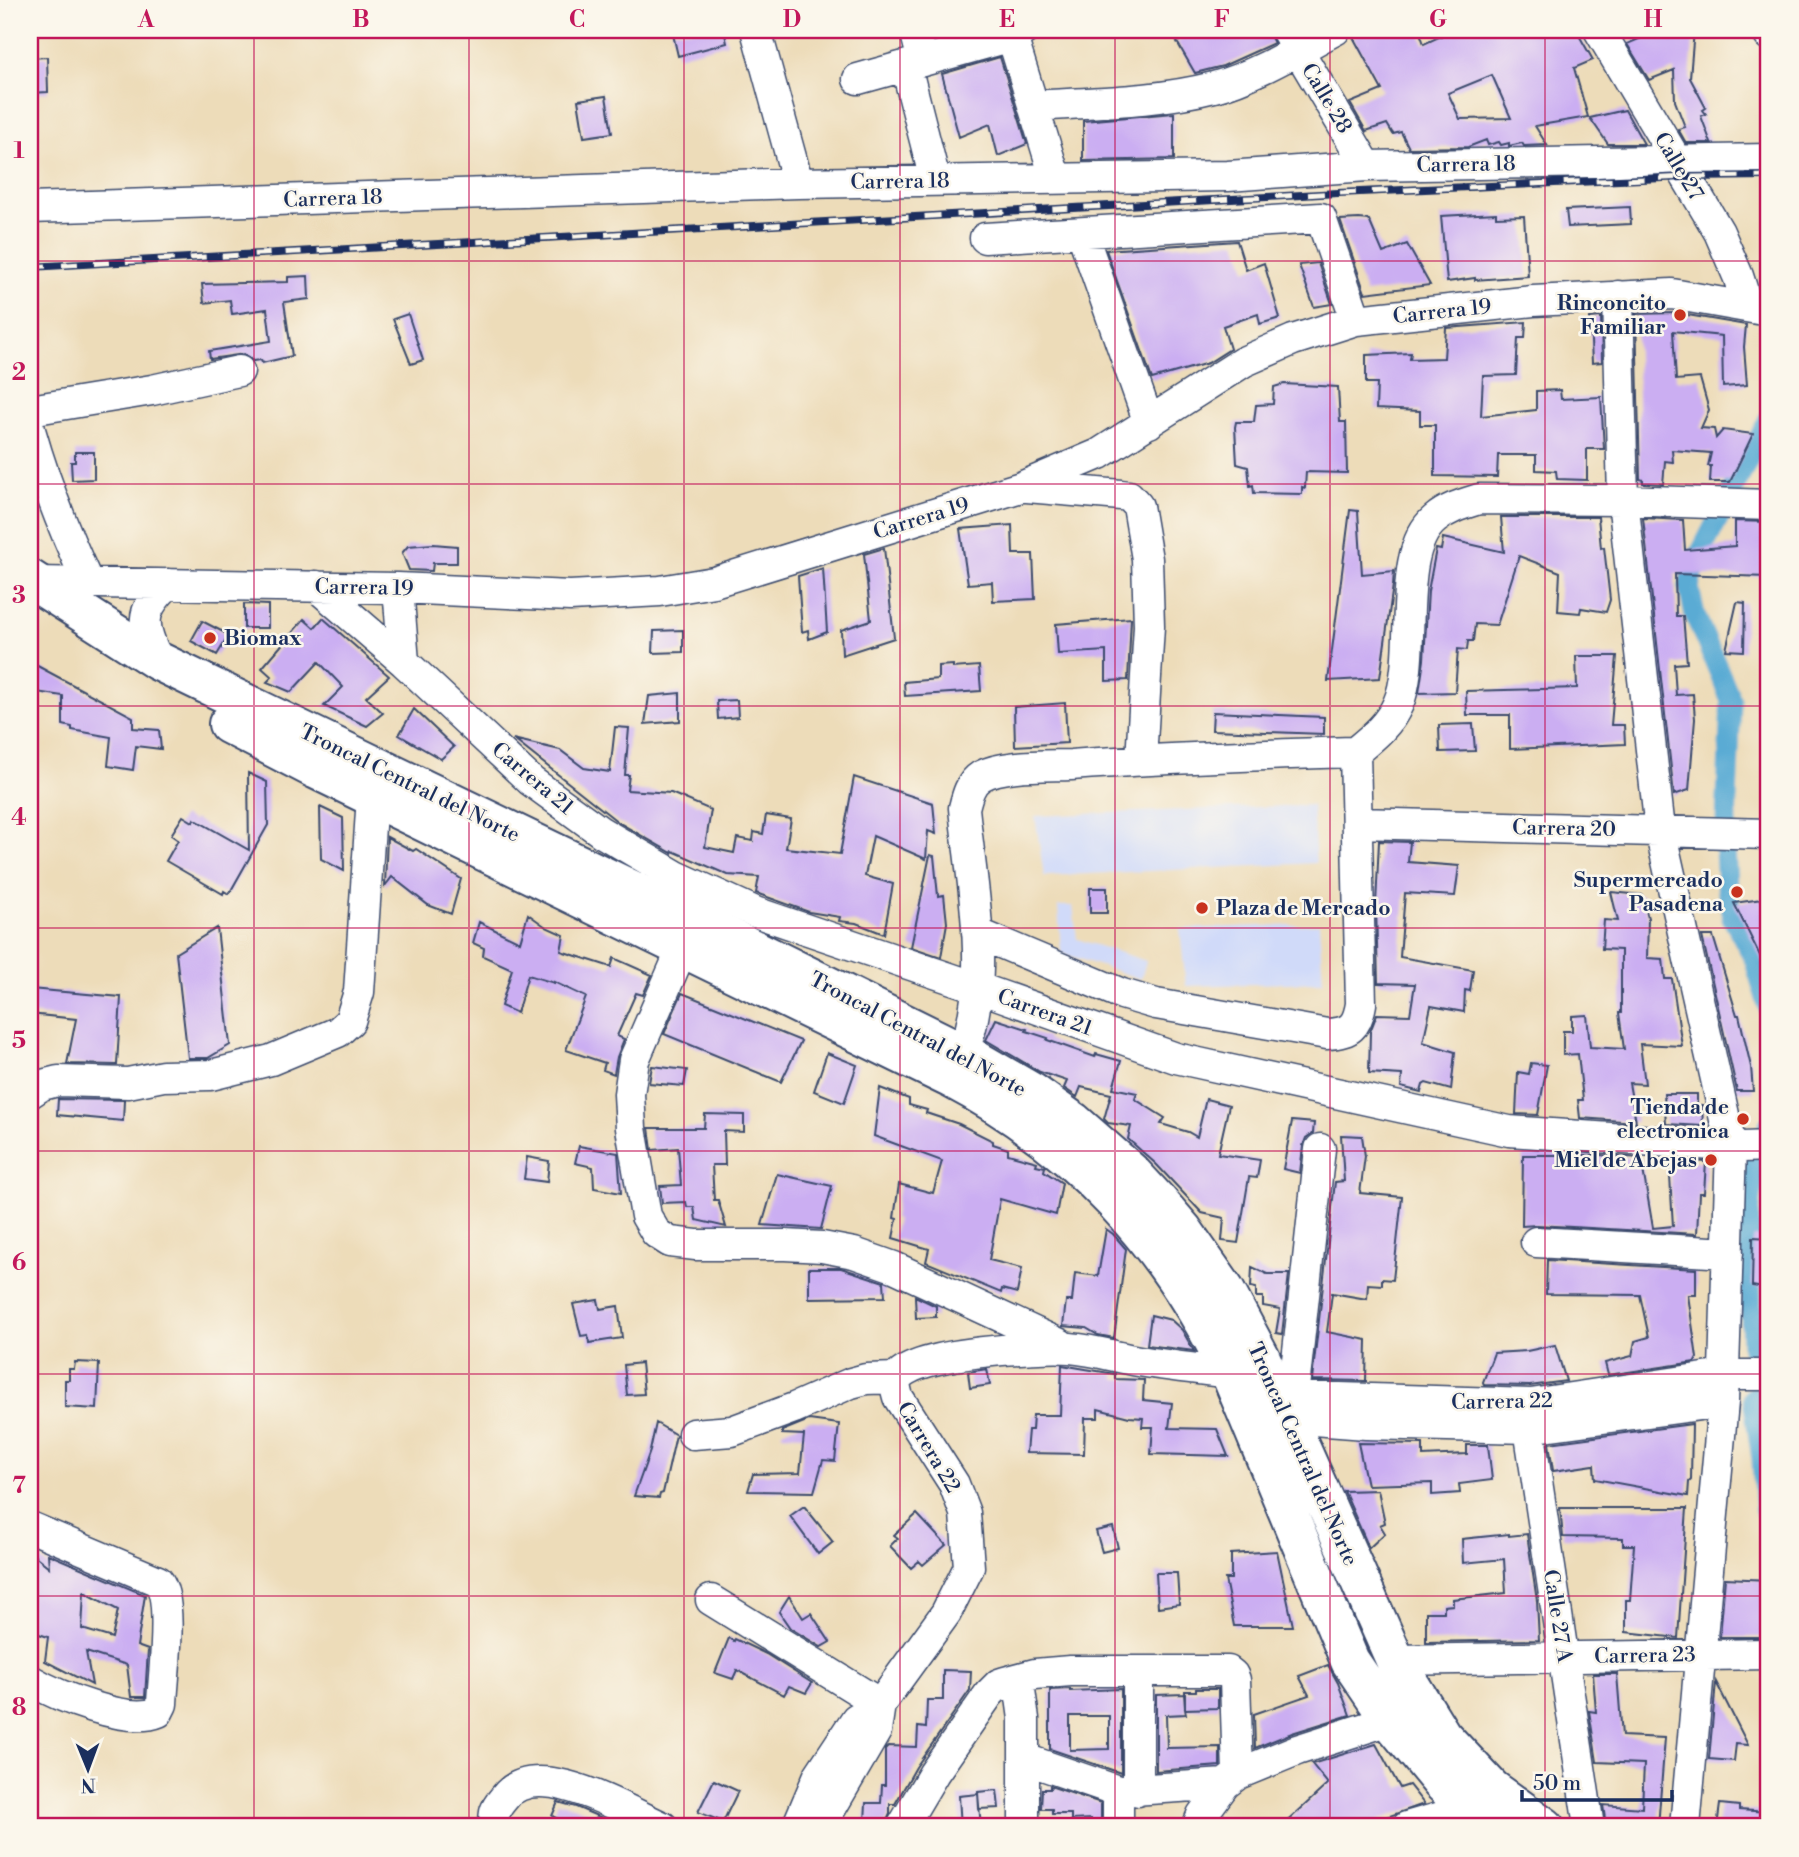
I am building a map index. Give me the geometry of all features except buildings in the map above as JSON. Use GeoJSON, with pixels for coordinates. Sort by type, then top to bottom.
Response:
{"type":"FeatureCollection","features":[{"type":"Feature","properties":{"kind":"highway","name":"Troncal Central del Norte"},"geometry":{"type":"LineString","coordinates":[[31,590],[158,662],[699,922],[957,1065],[995,1103],[1040,1134],[1083,1170],[1143,1232],[1185,1290],[1209,1330],[1230,1373],[1350,1661],[1390,1720],[1441,1782],[1465,1820]]}},
{"type":"Feature","properties":{"kind":"highway","name":"Troncal Central del Norte"},"geometry":{"type":"LineString","coordinates":[[31,590],[121,667],[317,770],[683,947],[957,1065],[1033,1093],[1074,1122],[1117,1159],[1158,1201],[1183,1230],[1224,1290],[1288,1408],[1395,1660],[1441,1736],[1492,1790],[1545,1827]]}},
{"type":"Feature","properties":{"kind":"street"},"geometry":{"type":"LineString","coordinates":[[756,30],[798,183]]}},
{"type":"Feature","properties":{"kind":"street"},"geometry":{"type":"LineString","coordinates":[[915,30],[915,63],[934,180]]}},
{"type":"Feature","properties":{"kind":"street"},"geometry":{"type":"LineString","coordinates":[[1033,106],[1170,96],[1214,87],[1292,40],[1335,30]]}},
{"type":"Feature","properties":{"kind":"street","name":"Calle 27"},"geometry":{"type":"LineString","coordinates":[[1599,30],[1719,232],[1738,276],[1758,309]]}},
{"type":"Feature","properties":{"kind":"street"},"geometry":{"type":"LineString","coordinates":[[1766,30],[1769,35]]}},
{"type":"Feature","properties":{"kind":"street"},"geometry":{"type":"LineString","coordinates":[[858,79],[1016,32],[1033,106],[1055,177]]}},
{"type":"Feature","properties":{"kind":"street","name":"Calle 28"},"geometry":{"type":"LineString","coordinates":[[1292,40],[1367,166]]}},
{"type":"Feature","properties":{"kind":"street","name":"Carrera 18"},"geometry":{"type":"LineString","coordinates":[[30,208],[798,183],[1228,176],[1367,166],[1769,159]]}},
{"type":"Feature","properties":{"kind":"street"},"geometry":{"type":"LineString","coordinates":[[985,238],[1321,218],[1356,320]]}},
{"type":"Feature","properties":{"kind":"street"},"geometry":{"type":"LineString","coordinates":[[1082,233],[1149,423]]}},
{"type":"Feature","properties":{"kind":"street","name":"Carrera 19"},"geometry":{"type":"LineString","coordinates":[[31,590],[88,583],[398,587],[570,596],[660,591],[714,582],[1021,486],[1099,454],[1243,362],[1293,340],[1356,320],[1533,302],[1672,294],[1758,309]]}},
{"type":"Feature","properties":{"kind":"street"},"geometry":{"type":"LineString","coordinates":[[1618,296],[1623,500],[1660,830],[1748,1146],[1728,1253],[1724,1389],[1685,1827]]}},
{"type":"Feature","properties":{"kind":"street"},"geometry":{"type":"LineString","coordinates":[[30,410],[152,390],[239,372]]}},
{"type":"Feature","properties":{"kind":"street"},"geometry":{"type":"LineString","coordinates":[[30,430],[62,528],[88,583]]}},
{"type":"Feature","properties":{"kind":"street"},"geometry":{"type":"LineString","coordinates":[[1021,486],[1129,496],[1138,506],[1147,559],[1149,626],[1142,760]]}},
{"type":"Feature","properties":{"kind":"street"},"geometry":{"type":"LineString","coordinates":[[957,1065],[970,1037],[976,987],[977,933],[964,808],[969,789],[979,778],[994,771],[1142,760],[1356,752],[1389,721],[1398,704],[1405,680],[1414,557],[1424,531],[1435,519],[1456,506],[1479,499],[1769,505]]}},
{"type":"Feature","properties":{"kind":"street"},"geometry":{"type":"LineString","coordinates":[[158,662],[145,630],[147,612],[155,596],[168,584]]}},
{"type":"Feature","properties":{"kind":"street","name":"Carrera 21"},"geometry":{"type":"LineString","coordinates":[[316,586],[531,781],[601,832],[676,876],[755,912],[1176,1058],[1509,1131],[1748,1146]]}},
{"type":"Feature","properties":{"kind":"street"},"geometry":{"type":"LineString","coordinates":[[398,587],[404,663]]}},
{"type":"Feature","properties":{"kind":"street"},"geometry":{"type":"LineString","coordinates":[[977,933],[1122,994],[1156,1004],[1327,1034],[1341,1034],[1353,1027],[1361,1004],[1356,752]]}},
{"type":"Feature","properties":{"kind":"street"},"geometry":{"type":"LineString","coordinates":[[30,1093],[42,1085],[58,1081],[128,1083],[163,1076],[211,1075],[271,1060],[338,1032],[350,1021],[359,992],[372,796]]}},
{"type":"Feature","properties":{"kind":"street","name":"Carrera 20"},"geometry":{"type":"LineString","coordinates":[[1358,823],[1742,833]]}},
{"type":"Feature","properties":{"kind":"street"},"geometry":{"type":"LineString","coordinates":[[683,947],[634,1060],[629,1094],[631,1128],[646,1216],[656,1233],[670,1242],[696,1245],[822,1247],[854,1254],[894,1267],[1071,1348]]}},
{"type":"Feature","properties":{"kind":"street"},"geometry":{"type":"LineString","coordinates":[[1288,1408],[1320,1149]]}},
{"type":"Feature","properties":{"kind":"street"},"geometry":{"type":"LineString","coordinates":[[1536,1242],[1728,1253]]}},
{"type":"Feature","properties":{"kind":"street","name":"Carrera 22"},"geometry":{"type":"LineString","coordinates":[[797,1827],[819,1775],[856,1719],[880,1704],[946,1613],[969,1567],[965,1513],[954,1484],[898,1397],[895,1388],[897,1377],[907,1368],[923,1361],[1012,1349],[1071,1348],[1144,1362],[1230,1373]]}},
{"type":"Feature","properties":{"kind":"street","name":"Carrera 22"},"geometry":{"type":"LineString","coordinates":[[1288,1408],[1366,1424],[1530,1416],[1724,1389],[1769,1375]]}},
{"type":"Feature","properties":{"kind":"street"},"geometry":{"type":"LineString","coordinates":[[693,1434],[733,1431],[851,1383],[897,1377]]}},
{"type":"Feature","properties":{"kind":"street","name":"Calle 27 A"},"geometry":{"type":"LineString","coordinates":[[1530,1416],[1590,1827]]}},
{"type":"Feature","properties":{"kind":"street"},"geometry":{"type":"LineString","coordinates":[[30,1527],[158,1581],[163,1587],[167,1608],[162,1704],[158,1712],[118,1713],[72,1701],[30,1680]]}},
{"type":"Feature","properties":{"kind":"street"},"geometry":{"type":"LineString","coordinates":[[711,1600],[880,1704]]}},
{"type":"Feature","properties":{"kind":"street","name":"Carrera 23"},"geometry":{"type":"LineString","coordinates":[[1395,1660],[1769,1654]]}},
{"type":"Feature","properties":{"kind":"street"},"geometry":{"type":"LineString","coordinates":[[902,1827],[934,1773],[989,1694],[999,1684],[1052,1672],[1219,1670],[1233,1675],[1232,1779],[1202,1815],[1197,1827]]}},
{"type":"Feature","properties":{"kind":"street"},"geometry":{"type":"LineString","coordinates":[[1118,1827],[1128,1791],[1138,1672]]}},
{"type":"Feature","properties":{"kind":"street"},"geometry":{"type":"LineString","coordinates":[[1006,1682],[1020,1690],[1024,1719],[1024,1827]]}},
{"type":"Feature","properties":{"kind":"street","name":"Carrera 22"},"geometry":{"type":"LineString","coordinates":[[820,1827],[876,1731],[880,1704]]}},
{"type":"Feature","properties":{"kind":"street"},"geometry":{"type":"LineString","coordinates":[[1025,1759],[1128,1791],[1232,1779],[1297,1749],[1390,1720]]}},
{"type":"Feature","properties":{"kind":"street"},"geometry":{"type":"LineString","coordinates":[[494,1827],[494,1812],[510,1790],[532,1781],[569,1785],[663,1827]]}},
{"type":"Feature","properties":{"kind":"street"},"geometry":{"type":"LineString","coordinates":[[1407,1827],[1465,1820]]}},
{"type":"Feature","properties":{"kind":"shaded area"},"geometry":{"type":"Polygon","coordinates":[[[1312,805],[1316,863],[1044,876],[1035,816],[1312,805]]]}},
{"type":"Feature","properties":{"kind":"shaded area"},"geometry":{"type":"Polygon","coordinates":[[[1058,906],[1073,906],[1077,939],[1146,961],[1141,979],[1061,953],[1058,906]]]}},
{"type":"Feature","properties":{"kind":"shaded area"},"geometry":{"type":"Polygon","coordinates":[[[1319,924],[1323,982],[1186,986],[1180,929],[1319,924]]]}},
{"type":"Feature","properties":{"kind":"waterway"},"geometry":{"type":"LineString","coordinates":[[1769,419],[1693,568],[1689,588],[1695,615],[1731,700],[1725,849],[1727,886],[1732,917],[1754,958],[1769,1008]]}},
{"type":"Feature","properties":{"kind":"waterway"},"geometry":{"type":"LineString","coordinates":[[1752,1350],[1749,1216],[1755,1164],[1769,1125]]}},
{"type":"Feature","properties":{"kind":"waterway"},"geometry":{"type":"LineString","coordinates":[[1753,1397],[1762,1459],[1765,1510],[1769,1517]]}},
{"type":"Feature","properties":{"kind":"railway"},"geometry":{"type":"LineString","coordinates":[[30,267],[1338,193],[1685,177],[1769,176]]}},
{"type":"Feature","properties":{"kind":"place","name":"Rinconcito Familiar"},"geometry":{"type":"Point","coordinates":[1680,315]}},
{"type":"Feature","properties":{"kind":"place","name":"Biomax"},"geometry":{"type":"Point","coordinates":[210,638]}},
{"type":"Feature","properties":{"kind":"place","name":"Supermercado Pasadena"},"geometry":{"type":"Point","coordinates":[1737,892]}},
{"type":"Feature","properties":{"kind":"place","name":"Plaza de Mercado"},"geometry":{"type":"Point","coordinates":[1202,908]}},
{"type":"Feature","properties":{"kind":"place","name":"Tienda de electronica"},"geometry":{"type":"Point","coordinates":[1743,1119]}},
{"type":"Feature","properties":{"kind":"place","name":"Miel de Abejas"},"geometry":{"type":"Point","coordinates":[1711,1160]}}]}
